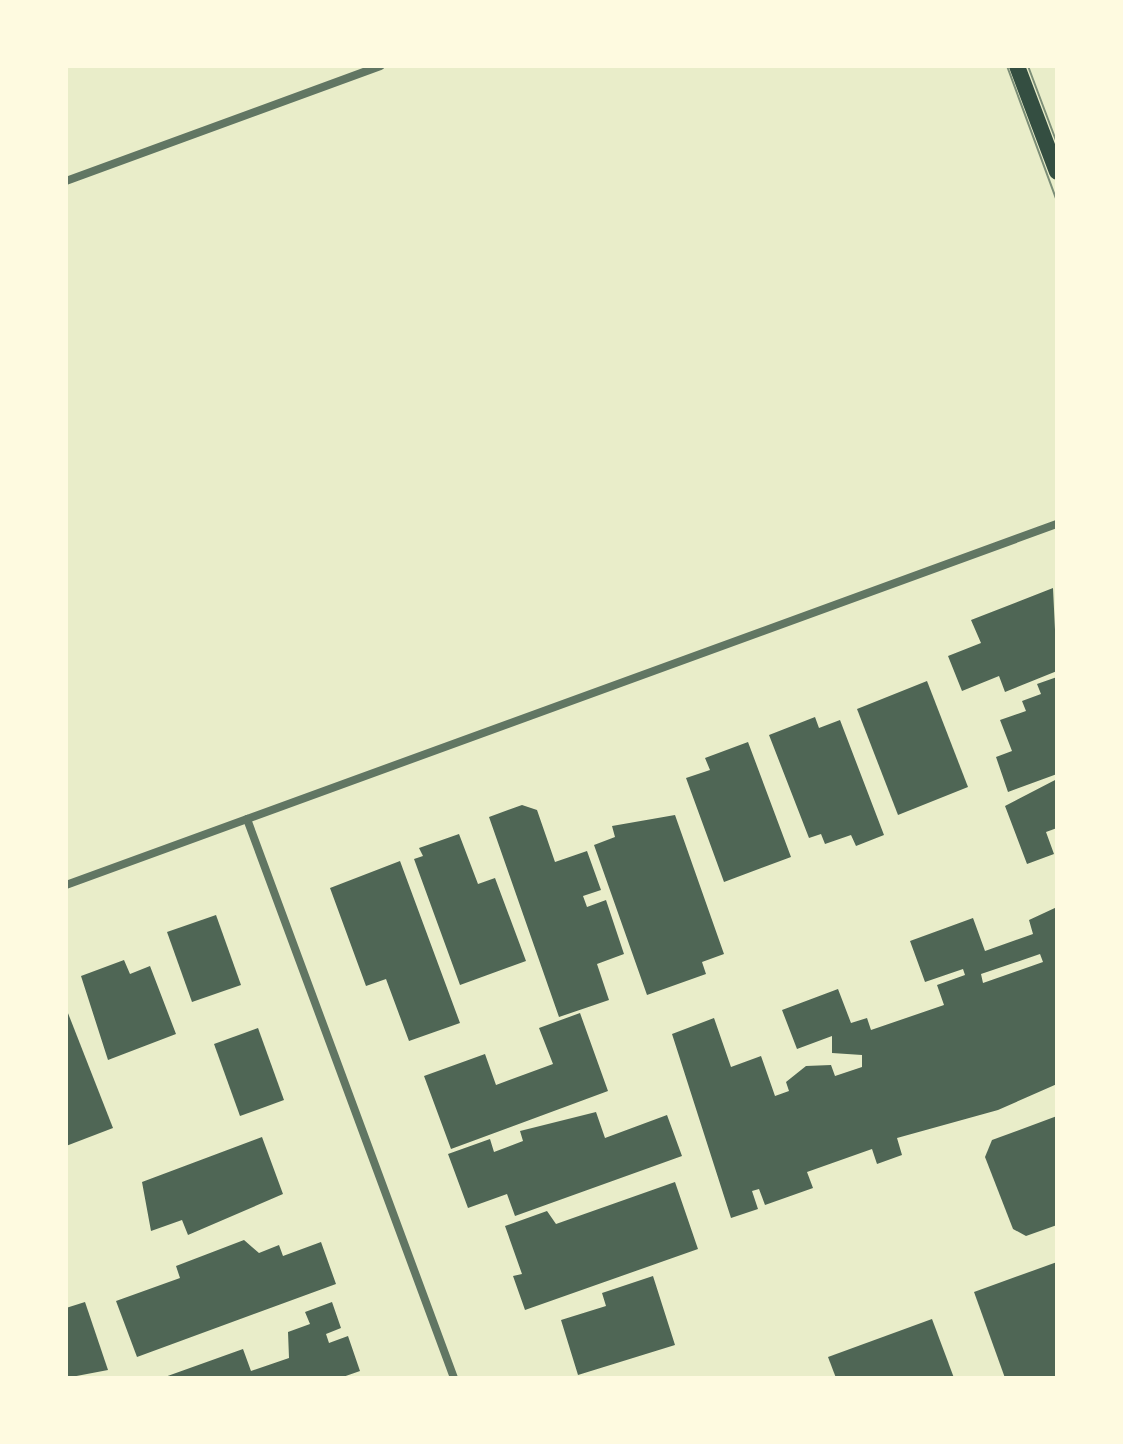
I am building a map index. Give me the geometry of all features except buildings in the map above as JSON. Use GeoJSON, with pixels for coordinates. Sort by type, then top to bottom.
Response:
{"type":"FeatureCollection","features":[{"type":"Feature","properties":{"kind":"main road"},"geometry":{"type":"LineString","coordinates":[[1017,66],[1057,172]]}},
{"type":"Feature","properties":{"kind":"street"},"geometry":{"type":"LineString","coordinates":[[66,181],[381,66]]}},
{"type":"Feature","properties":{"kind":"street"},"geometry":{"type":"LineString","coordinates":[[66,885],[1057,524]]}},
{"type":"Feature","properties":{"kind":"street"},"geometry":{"type":"LineString","coordinates":[[247,819],[454,1378]]}},
{"type":"Feature","properties":{"kind":"tram line"},"geometry":{"type":"LineString","coordinates":[[1007,66],[1057,201]]}},
{"type":"Feature","properties":{"kind":"tram line"},"geometry":{"type":"LineString","coordinates":[[1028,66],[1057,143]]}}]}
